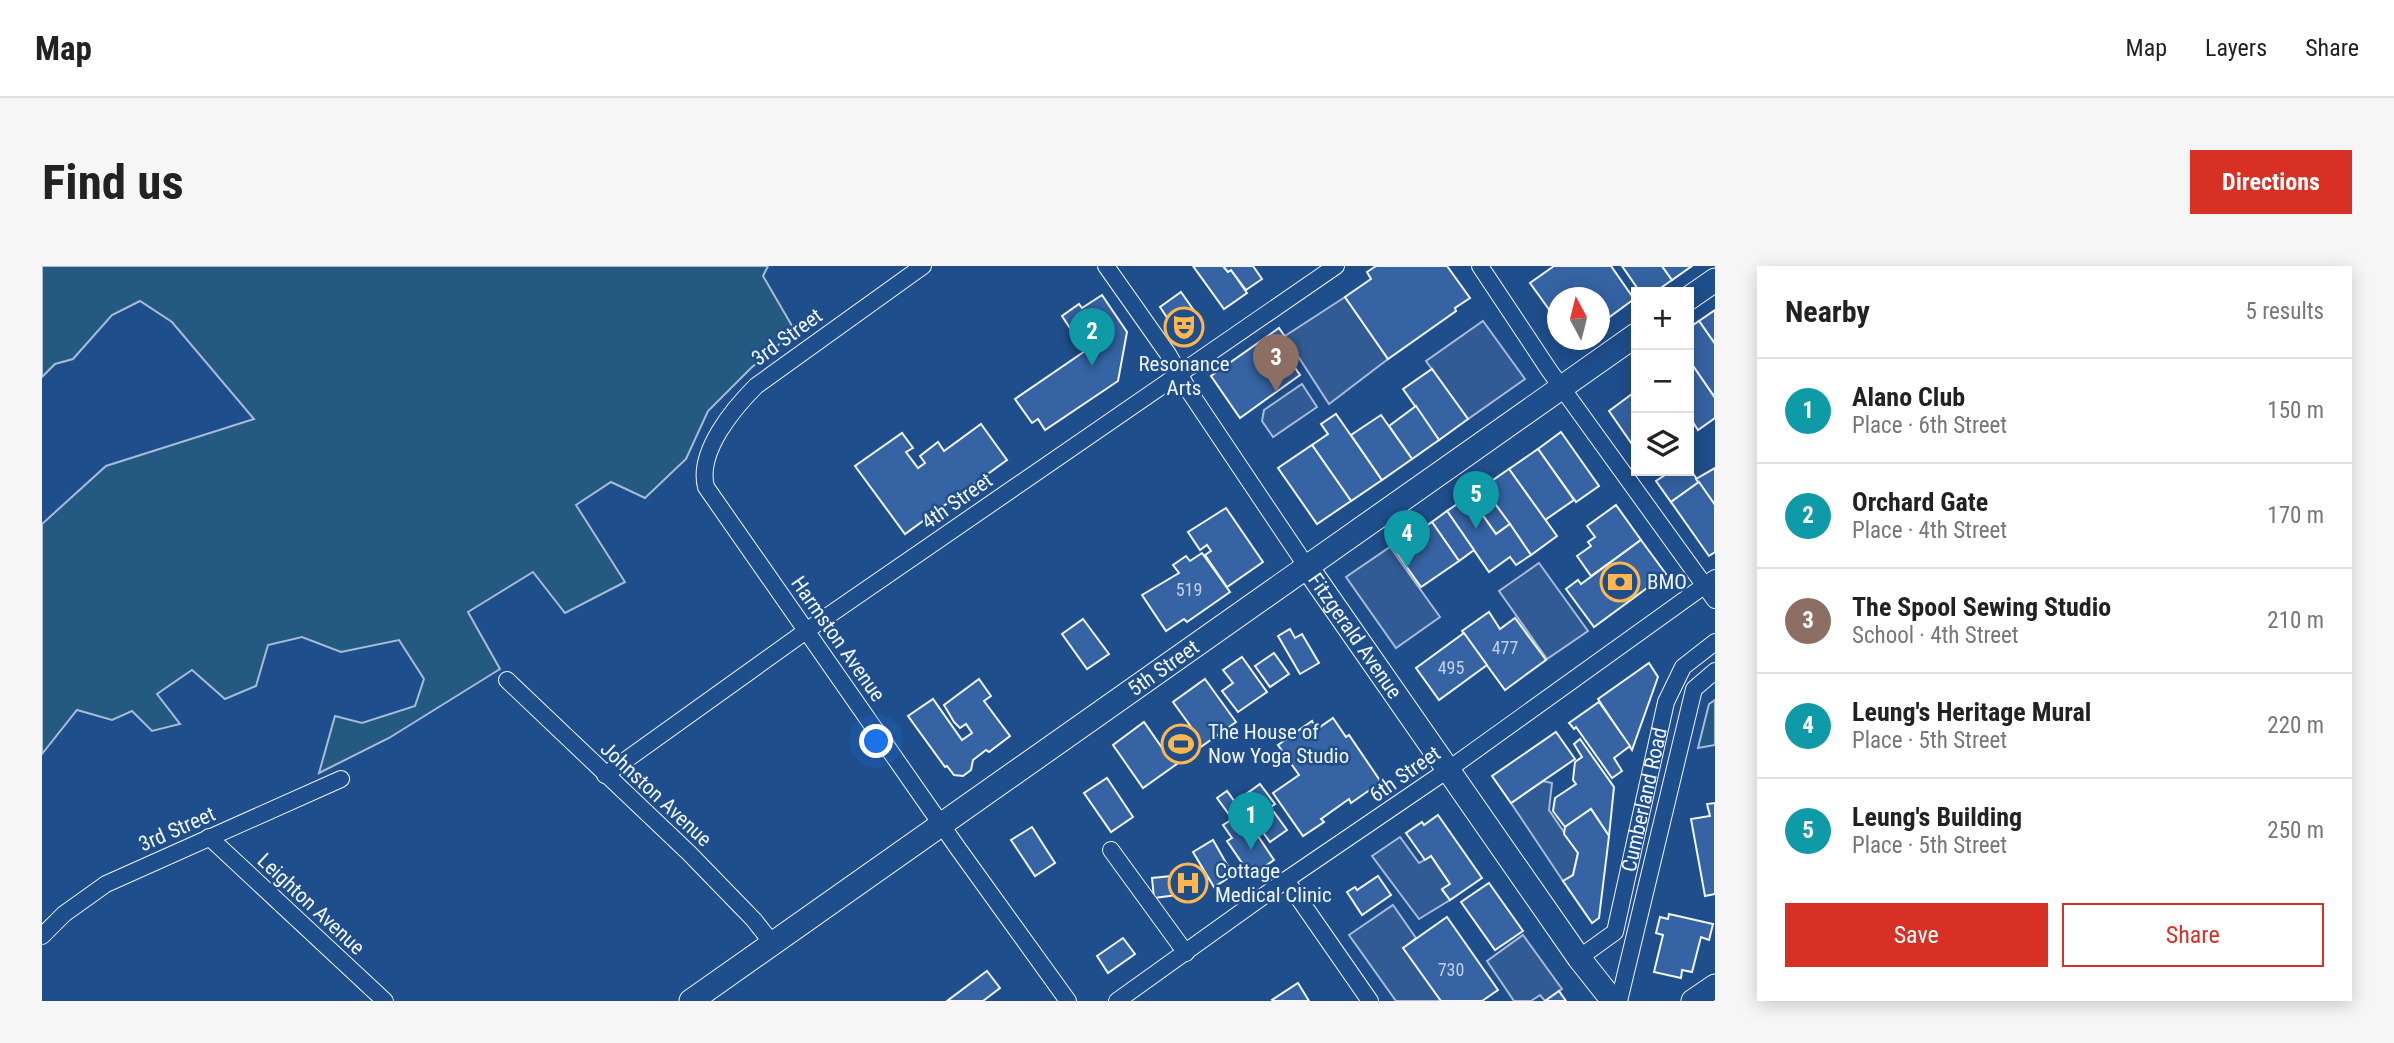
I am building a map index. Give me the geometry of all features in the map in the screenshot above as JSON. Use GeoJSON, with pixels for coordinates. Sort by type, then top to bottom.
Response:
{"type":"FeatureCollection","features":[{"type":"Feature","properties":{"kind":"street","name":"3rd Street"},"geometry":{"type":"LineString","coordinates":[[704,468],[722,428],[756,386],[923,266]]}},
{"type":"Feature","properties":{"kind":"street","name":"Fitzgerald Avenue"},"geometry":{"type":"LineString","coordinates":[[1106,266],[1168,354],[1249,483],[1608,997]]}},
{"type":"Feature","properties":{"kind":"street","name":"4th Street"},"geometry":{"type":"LineString","coordinates":[[605,775],[806,631],[1336,266]]}},
{"type":"Feature","properties":{"kind":"street"},"geometry":{"type":"LineString","coordinates":[[1480,266],[1562,387],[1710,582],[1715,600]]}},
{"type":"Feature","properties":{"kind":"street"},"geometry":{"type":"LineString","coordinates":[[1694,295],[1715,280]]}},
{"type":"Feature","properties":{"kind":"street","name":"5th Street"},"geometry":{"type":"LineString","coordinates":[[691,1001],[1631,339]]}},
{"type":"Feature","properties":{"kind":"street","name":"Harmston Avenue"},"geometry":{"type":"LineString","coordinates":[[704,468],[706,487],[1068,1001]]}},
{"type":"Feature","properties":{"kind":"street","name":"6th Street"},"geometry":{"type":"LineString","coordinates":[[1117,1001],[1286,880],[1449,769],[1710,582]]}},
{"type":"Feature","properties":{"kind":"street","name":"Cumberland Road"},"geometry":{"type":"LineString","coordinates":[[1579,958],[1615,932],[1666,702],[1683,667],[1715,642]]}},
{"type":"Feature","properties":{"kind":"street","name":"Cumberland Road"},"geometry":{"type":"LineString","coordinates":[[1608,997],[1694,689],[1715,671]]}},
{"type":"Feature","properties":{"kind":"street","name":"Johnston Avenue"},"geometry":{"type":"LineString","coordinates":[[507,680],[689,853],[754,920],[772,943]]}},
{"type":"Feature","properties":{"kind":"street","name":"3rd Street"},"geometry":{"type":"LineString","coordinates":[[42,936],[64,914],[106,884],[341,779]]}},
{"type":"Feature","properties":{"kind":"street","name":"Leighton Avenue"},"geometry":{"type":"LineString","coordinates":[[209,837],[385,1001]]}},
{"type":"Feature","properties":{"kind":"street"},"geometry":{"type":"LineString","coordinates":[[1111,850],[1186,953]]}},
{"type":"Feature","properties":{"kind":"street"},"geometry":{"type":"LineString","coordinates":[[1286,880],[1370,1001]]}},
{"type":"Feature","properties":{"kind":"street"},"geometry":{"type":"LineString","coordinates":[[1693,1001],[1715,986]]}},
{"type":"Feature","properties":{"kind":"shaded area"},"geometry":{"type":"Polygon","coordinates":[[[42,266],[768,266],[763,276],[795,331],[751,368],[708,411],[686,459],[645,498],[611,482],[576,505],[625,582],[565,613],[533,572],[468,612],[500,669],[389,738],[319,773],[335,716],[362,723],[415,706],[424,679],[399,640],[341,652],[302,637],[268,645],[256,686],[225,699],[192,670],[157,694],[180,724],[152,731],[132,711],[112,720],[77,710],[42,754],[42,524],[106,466],[254,419],[172,322],[140,301],[112,315],[73,359],[55,364],[42,377],[42,266]]]}},
{"type":"Feature","properties":{"kind":"shaded area"},"geometry":{"type":"Polygon","coordinates":[[[1345,297],[1388,359],[1329,404],[1285,336],[1345,297]]]}},
{"type":"Feature","properties":{"kind":"shaded area"},"geometry":{"type":"Polygon","coordinates":[[[1483,321],[1525,379],[1468,419],[1426,361],[1483,321]]]}},
{"type":"Feature","properties":{"kind":"shaded area"},"geometry":{"type":"Polygon","coordinates":[[[1302,384],[1317,407],[1273,437],[1262,421],[1264,410],[1302,384]]]}},
{"type":"Feature","properties":{"kind":"shaded area"},"geometry":{"type":"Polygon","coordinates":[[[1390,547],[1440,617],[1396,648],[1346,577],[1390,547]]]}},
{"type":"Feature","properties":{"kind":"shaded area"},"geometry":{"type":"Polygon","coordinates":[[[1539,563],[1588,631],[1547,659],[1499,591],[1539,563]]]}},
{"type":"Feature","properties":{"kind":"shaded area"},"geometry":{"type":"Polygon","coordinates":[[[1715,700],[1715,745],[1698,748],[1709,704],[1715,700]]]}},
{"type":"Feature","properties":{"kind":"shaded area"},"geometry":{"type":"Polygon","coordinates":[[[1543,781],[1552,783],[1549,810],[1578,853],[1573,875],[1563,881],[1511,803],[1543,781]]]}},
{"type":"Feature","properties":{"kind":"shaded area"},"geometry":{"type":"Polygon","coordinates":[[[1400,837],[1419,863],[1431,856],[1450,884],[1442,890],[1450,900],[1419,919],[1372,856],[1400,837]]]}},
{"type":"Feature","properties":{"kind":"shaded area"},"geometry":{"type":"Polygon","coordinates":[[[1393,905],[1416,938],[1404,948],[1441,1001],[1396,1001],[1349,935],[1393,905]]]}},
{"type":"Feature","properties":{"kind":"shaded area"},"geometry":{"type":"Polygon","coordinates":[[[1523,935],[1562,989],[1545,1001],[1540,995],[1531,1001],[1514,1001],[1487,961],[1523,935]]]}},
{"type":"Feature","properties":{"kind":"building"},"geometry":{"type":"Polygon","coordinates":[[[1193,266],[1223,266],[1228,272],[1231,270],[1247,293],[1224,309],[1193,266]]]}},
{"type":"Feature","properties":{"kind":"building"},"geometry":{"type":"Polygon","coordinates":[[[1223,266],[1253,266],[1262,279],[1246,290],[1231,270],[1228,272],[1223,266]]]}},
{"type":"Feature","properties":{"kind":"building"},"geometry":{"type":"Polygon","coordinates":[[[1376,266],[1447,266],[1470,298],[1388,359],[1345,297],[1371,279],[1367,272],[1376,266]]]}},
{"type":"Feature","properties":{"kind":"building"},"geometry":{"type":"Polygon","coordinates":[[[1554,266],[1611,266],[1631,295],[1631,301],[1610,317],[1610,287],[1547,287],[1547,307],[1530,283],[1554,266]]]}},
{"type":"Feature","properties":{"kind":"building"},"geometry":{"type":"Polygon","coordinates":[[[1622,266],[1662,266],[1672,280],[1662,287],[1637,287],[1622,266]]]}},
{"type":"Feature","properties":{"kind":"building"},"geometry":{"type":"Polygon","coordinates":[[[1662,266],[1692,266],[1672,280],[1662,266]]]}},
{"type":"Feature","properties":{"kind":"building"},"geometry":{"type":"Polygon","coordinates":[[[1181,292],[1202,322],[1180,337],[1160,307],[1181,292]]]}},
{"type":"Feature","properties":{"kind":"building"},"geometry":{"type":"Polygon","coordinates":[[[1102,295],[1127,332],[1118,381],[1045,430],[1038,419],[1032,423],[1015,399],[1085,351],[1062,316],[1079,304],[1082,308],[1102,295]]]}},
{"type":"Feature","properties":{"kind":"building"},"geometry":{"type":"Polygon","coordinates":[[[1715,310],[1715,344],[1699,321],[1715,310]]]}},
{"type":"Feature","properties":{"kind":"building"},"geometry":{"type":"Polygon","coordinates":[[[1699,321],[1715,344],[1713,395],[1694,367],[1694,324],[1699,321]]]}},
{"type":"Feature","properties":{"kind":"building"},"geometry":{"type":"Polygon","coordinates":[[[1279,328],[1295,351],[1287,356],[1300,375],[1240,418],[1211,376],[1279,328]]]}},
{"type":"Feature","properties":{"kind":"building"},"geometry":{"type":"Polygon","coordinates":[[[1694,367],[1715,398],[1715,418],[1698,430],[1694,424],[1694,367]]]}},
{"type":"Feature","properties":{"kind":"building"},"geometry":{"type":"Polygon","coordinates":[[[1432,369],[1468,419],[1439,440],[1403,389],[1432,369]]]}},
{"type":"Feature","properties":{"kind":"building"},"geometry":{"type":"Polygon","coordinates":[[[1631,395],[1631,443],[1609,411],[1631,395]]]}},
{"type":"Feature","properties":{"kind":"building"},"geometry":{"type":"Polygon","coordinates":[[[1416,406],[1439,440],[1412,459],[1389,426],[1416,406]]]}},
{"type":"Feature","properties":{"kind":"building"},"geometry":{"type":"Polygon","coordinates":[[[1336,414],[1382,480],[1351,501],[1312,445],[1328,434],[1321,424],[1336,414]]]}},
{"type":"Feature","properties":{"kind":"building"},"geometry":{"type":"Polygon","coordinates":[[[1381,415],[1412,459],[1382,480],[1351,435],[1381,415]]]}},
{"type":"Feature","properties":{"kind":"building"},"geometry":{"type":"Polygon","coordinates":[[[981,424],[1007,460],[905,534],[855,466],[902,433],[913,448],[906,452],[918,468],[925,463],[920,456],[938,442],[944,451],[981,424]]]}},
{"type":"Feature","properties":{"kind":"building"},"geometry":{"type":"Polygon","coordinates":[[[1561,432],[1599,486],[1576,502],[1538,449],[1561,432]]]}},
{"type":"Feature","properties":{"kind":"building"},"geometry":{"type":"Polygon","coordinates":[[[1312,445],[1351,501],[1317,524],[1278,468],[1312,445]]]}},
{"type":"Feature","properties":{"kind":"building"},"geometry":{"type":"Polygon","coordinates":[[[1538,449],[1574,500],[1545,520],[1509,469],[1538,449]]]}},
{"type":"Feature","properties":{"kind":"building"},"geometry":{"type":"Polygon","coordinates":[[[1715,468],[1715,505],[1696,479],[1715,468]]]}},
{"type":"Feature","properties":{"kind":"building"},"geometry":{"type":"Polygon","coordinates":[[[1509,469],[1557,536],[1531,555],[1483,487],[1509,469]]]}},
{"type":"Feature","properties":{"kind":"building"},"geometry":{"type":"Polygon","coordinates":[[[1694,475],[1699,482],[1671,502],[1656,481],[1664,476],[1694,475]]]}},
{"type":"Feature","properties":{"kind":"building"},"geometry":{"type":"Polygon","coordinates":[[[1699,482],[1715,505],[1715,552],[1709,556],[1671,502],[1699,482]]]}},
{"type":"Feature","properties":{"kind":"building"},"geometry":{"type":"Polygon","coordinates":[[[1482,486],[1510,524],[1496,534],[1469,496],[1482,486]]]}},
{"type":"Feature","properties":{"kind":"building"},"geometry":{"type":"Polygon","coordinates":[[[1469,496],[1496,534],[1510,524],[1531,555],[1516,565],[1510,557],[1489,572],[1447,511],[1469,496]]]}},
{"type":"Feature","properties":{"kind":"building"},"geometry":{"type":"Polygon","coordinates":[[[1616,505],[1641,540],[1591,576],[1577,556],[1591,546],[1588,542],[1595,537],[1587,526],[1616,505]]]}},
{"type":"Feature","properties":{"kind":"building"},"geometry":{"type":"Polygon","coordinates":[[[1226,508],[1263,562],[1227,587],[1205,555],[1211,551],[1207,545],[1200,550],[1188,532],[1226,508]]]}},
{"type":"Feature","properties":{"kind":"building"},"geometry":{"type":"Polygon","coordinates":[[[1447,511],[1474,550],[1459,561],[1432,522],[1447,511]]]}},
{"type":"Feature","properties":{"kind":"building"},"geometry":{"type":"Polygon","coordinates":[[[1432,522],[1459,561],[1421,587],[1394,549],[1432,522]]]}},
{"type":"Feature","properties":{"kind":"building","name":"BMO"},"geometry":{"type":"Polygon","coordinates":[[[1641,540],[1666,574],[1594,627],[1566,589],[1578,580],[1581,584],[1641,540]]]}},
{"type":"Feature","properties":{"kind":"building"},"geometry":{"type":"Polygon","coordinates":[[[1202,553],[1230,592],[1187,622],[1184,619],[1166,631],[1142,595],[1179,573],[1173,565],[1186,556],[1190,561],[1202,553]]]}},
{"type":"Feature","properties":{"kind":"building"},"geometry":{"type":"Polygon","coordinates":[[[1489,612],[1500,629],[1515,618],[1546,660],[1505,690],[1462,631],[1489,612]]]}},
{"type":"Feature","properties":{"kind":"building"},"geometry":{"type":"Polygon","coordinates":[[[1083,619],[1109,654],[1087,669],[1062,634],[1083,619]]]}},
{"type":"Feature","properties":{"kind":"building"},"geometry":{"type":"Polygon","coordinates":[[[1290,629],[1295,638],[1302,634],[1319,663],[1300,674],[1278,636],[1290,629]]]}},
{"type":"Feature","properties":{"kind":"building"},"geometry":{"type":"Polygon","coordinates":[[[1464,633],[1487,665],[1439,700],[1416,668],[1464,633]]]}},
{"type":"Feature","properties":{"kind":"building"},"geometry":{"type":"Polygon","coordinates":[[[1274,653],[1289,674],[1270,687],[1255,666],[1274,653]]]}},
{"type":"Feature","properties":{"kind":"building"},"geometry":{"type":"Polygon","coordinates":[[[1242,657],[1267,692],[1238,712],[1222,691],[1233,683],[1223,670],[1242,657]]]}},
{"type":"Feature","properties":{"kind":"building"},"geometry":{"type":"Polygon","coordinates":[[[1649,663],[1658,677],[1632,750],[1598,699],[1649,663]]]}},
{"type":"Feature","properties":{"kind":"building"},"geometry":{"type":"Polygon","coordinates":[[[979,679],[991,696],[984,701],[1010,736],[973,760],[971,770],[963,776],[954,775],[945,767],[908,716],[933,699],[962,740],[972,733],[966,724],[960,728],[954,722],[944,705],[979,679]]]}},
{"type":"Feature","properties":{"kind":"building"},"geometry":{"type":"Polygon","coordinates":[[[1205,679],[1236,722],[1143,788],[1113,745],[1144,722],[1165,752],[1194,731],[1173,702],[1205,679]]]}},
{"type":"Feature","properties":{"kind":"building"},"geometry":{"type":"Polygon","coordinates":[[[1599,702],[1630,746],[1614,758],[1622,771],[1612,778],[1576,727],[1574,729],[1569,723],[1599,702]]]}},
{"type":"Feature","properties":{"kind":"building"},"geometry":{"type":"Polygon","coordinates":[[[1333,718],[1346,737],[1349,735],[1381,782],[1351,803],[1349,799],[1321,819],[1324,822],[1303,836],[1273,793],[1299,775],[1278,745],[1312,721],[1317,729],[1333,718]]]}},
{"type":"Feature","properties":{"kind":"building"},"geometry":{"type":"Polygon","coordinates":[[[1556,732],[1575,759],[1511,803],[1492,776],[1556,732]]]}},
{"type":"Feature","properties":{"kind":"building"},"geometry":{"type":"Polygon","coordinates":[[[1580,739],[1614,787],[1609,836],[1591,809],[1565,827],[1553,811],[1555,798],[1576,784],[1573,780],[1575,762],[1582,757],[1574,744],[1580,739]]]}},
{"type":"Feature","properties":{"kind":"building"},"geometry":{"type":"Polygon","coordinates":[[[1107,778],[1133,817],[1111,832],[1084,793],[1107,778]]]}},
{"type":"Feature","properties":{"kind":"building"},"geometry":{"type":"Polygon","coordinates":[[[1260,784],[1275,804],[1264,812],[1267,816],[1274,812],[1287,830],[1270,842],[1257,824],[1263,820],[1260,815],[1250,822],[1246,816],[1236,824],[1217,798],[1227,791],[1235,802],[1260,784]]]}},
{"type":"Feature","properties":{"kind":"building"},"geometry":{"type":"Polygon","coordinates":[[[1715,803],[1715,894],[1705,896],[1691,819],[1710,816],[1707,804],[1715,803]]]}},
{"type":"Feature","properties":{"kind":"building"},"geometry":{"type":"Polygon","coordinates":[[[1591,809],[1609,836],[1599,918],[1592,923],[1563,881],[1573,875],[1578,853],[1564,834],[1565,827],[1591,809]]]}},
{"type":"Feature","properties":{"kind":"building"},"geometry":{"type":"Polygon","coordinates":[[[1438,815],[1482,878],[1450,900],[1442,889],[1450,884],[1431,856],[1425,860],[1406,833],[1438,815]]]}},
{"type":"Feature","properties":{"kind":"building"},"geometry":{"type":"Polygon","coordinates":[[[1231,820],[1239,832],[1250,824],[1274,860],[1251,876],[1227,841],[1232,838],[1223,825],[1231,820]]]}},
{"type":"Feature","properties":{"kind":"building"},"geometry":{"type":"Polygon","coordinates":[[[1032,827],[1055,863],[1035,876],[1011,840],[1032,827]]]}},
{"type":"Feature","properties":{"kind":"building"},"geometry":{"type":"Polygon","coordinates":[[[1213,840],[1233,875],[1214,887],[1193,852],[1213,840]]]}},
{"type":"Feature","properties":{"kind":"building"},"geometry":{"type":"Polygon","coordinates":[[[1191,874],[1194,899],[1185,900],[1184,894],[1154,898],[1152,878],[1191,874]]]}},
{"type":"Feature","properties":{"kind":"building"},"geometry":{"type":"Polygon","coordinates":[[[1378,876],[1391,895],[1362,915],[1347,892],[1355,887],[1357,890],[1378,876]]]}},
{"type":"Feature","properties":{"kind":"building"},"geometry":{"type":"Polygon","coordinates":[[[1489,883],[1523,931],[1495,950],[1461,902],[1489,883]]]}},
{"type":"Feature","properties":{"kind":"building"},"geometry":{"type":"Polygon","coordinates":[[[1669,914],[1713,924],[1709,940],[1701,937],[1692,972],[1682,970],[1681,978],[1654,972],[1663,935],[1656,933],[1660,917],[1668,919],[1669,914]]]}},
{"type":"Feature","properties":{"kind":"building"},"geometry":{"type":"Polygon","coordinates":[[[1447,917],[1498,990],[1482,1001],[1441,1001],[1403,948],[1447,917]]]}},
{"type":"Feature","properties":{"kind":"building"},"geometry":{"type":"Polygon","coordinates":[[[1123,938],[1135,954],[1108,973],[1097,956],[1123,938]]]}},
{"type":"Feature","properties":{"kind":"building"},"geometry":{"type":"Polygon","coordinates":[[[987,971],[1000,988],[983,1001],[947,1001],[987,971]]]}},
{"type":"Feature","properties":{"kind":"building"},"geometry":{"type":"Polygon","coordinates":[[[1298,983],[1309,1001],[1272,1000],[1298,983]]]}},
{"type":"Feature","properties":{"kind":"building"},"geometry":{"type":"Polygon","coordinates":[[[1559,991],[1566,1001],[1545,1001],[1559,991]]]}},
{"type":"Feature","properties":{"kind":"place","name":"Resonance Arts"},"geometry":{"type":"Point","coordinates":[1184,327]}},
{"type":"Feature","properties":{"kind":"place","name":"Orchard Gate"},"geometry":{"type":"Point","coordinates":[1092,366]}},
{"type":"Feature","properties":{"kind":"place","name":"The Spool Sewing Studio"},"geometry":{"type":"Point","coordinates":[1276,392]}},
{"type":"Feature","properties":{"kind":"place","name":"Leung's Building"},"geometry":{"type":"Point","coordinates":[1476,529]}},
{"type":"Feature","properties":{"kind":"place","name":"Leung's Heritage Mural"},"geometry":{"type":"Point","coordinates":[1407,568]}},
{"type":"Feature","properties":{"kind":"place","name":"BMO"},"geometry":{"type":"Point","coordinates":[1620,582]}},
{"type":"Feature","properties":{"kind":"place","name":"The House of Now Yoga Studio"},"geometry":{"type":"Point","coordinates":[1181,744]}},
{"type":"Feature","properties":{"kind":"place","name":"Alano Club"},"geometry":{"type":"Point","coordinates":[1251,850]}},
{"type":"Feature","properties":{"kind":"place","name":"Cottage Medical Clinic"},"geometry":{"type":"Point","coordinates":[1188,883]}}]}
